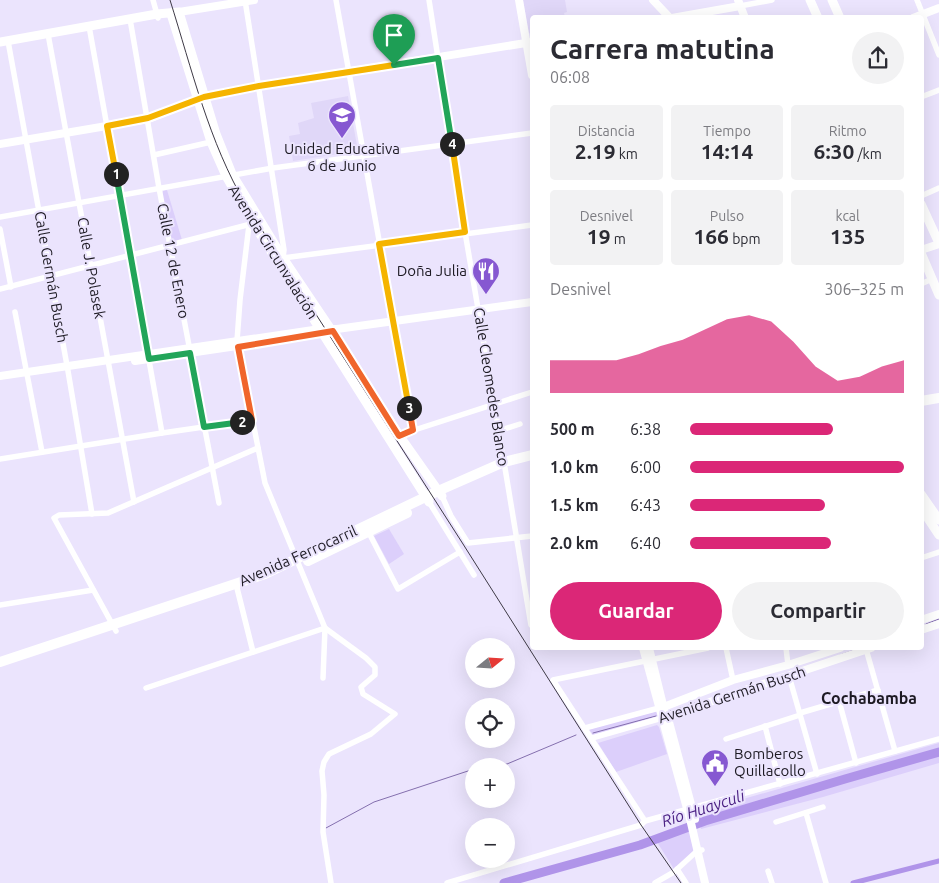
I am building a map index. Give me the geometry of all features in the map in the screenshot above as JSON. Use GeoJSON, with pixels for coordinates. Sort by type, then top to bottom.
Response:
{"type":"FeatureCollection","features":[{"type":"Feature","properties":{"kind":"highway"},"geometry":{"type":"LineString","coordinates":[[924,400],[939,398]]}},
{"type":"Feature","properties":{"kind":"highway"},"geometry":{"type":"LineString","coordinates":[[924,407],[939,405]]}},
{"type":"Feature","properties":{"kind":"highway","name":"Avenida Ferrocarril"},"geometry":{"type":"LineString","coordinates":[[298,562],[369,533],[440,493],[530,456]]}},
{"type":"Feature","properties":{"kind":"highway","name":"Avenida Ferrocarril"},"geometry":{"type":"LineString","coordinates":[[504,465],[530,462]]}},
{"type":"Feature","properties":{"kind":"highway","name":"Avenida Ferrocarril"},"geometry":{"type":"LineString","coordinates":[[0,668],[115,628],[267,580],[298,562],[428,500]]}},
{"type":"Feature","properties":{"kind":"highway","name":"Avenida Ferrocarril"},"geometry":{"type":"LineString","coordinates":[[0,662],[115,628]]}},
{"type":"Feature","properties":{"kind":"main road"},"geometry":{"type":"LineString","coordinates":[[4,44],[248,0]]}},
{"type":"Feature","properties":{"kind":"main road"},"geometry":{"type":"LineString","coordinates":[[0,144],[148,118],[201,98],[259,86],[530,43],[519,0]]}},
{"type":"Feature","properties":{"kind":"main road"},"geometry":{"type":"LineString","coordinates":[[653,0],[668,15]]}},
{"type":"Feature","properties":{"kind":"main road"},"geometry":{"type":"LineString","coordinates":[[810,0],[817,15]]}},
{"type":"Feature","properties":{"kind":"main road"},"geometry":{"type":"LineString","coordinates":[[832,0],[839,15]]}},
{"type":"Feature","properties":{"kind":"main road"},"geometry":{"type":"LineString","coordinates":[[685,15],[739,3],[744,15]]}},
{"type":"Feature","properties":{"kind":"main road"},"geometry":{"type":"LineString","coordinates":[[923,14],[939,8]]}},
{"type":"Feature","properties":{"kind":"main road","name":"Avenida Circunvalación"},"geometry":{"type":"LineString","coordinates":[[175,13],[201,98],[211,142],[229,175],[251,224],[328,330],[399,436],[440,493]]}},
{"type":"Feature","properties":{"kind":"main road","name":"Avenida Circunvalación"},"geometry":{"type":"LineString","coordinates":[[201,98],[229,175],[328,330],[428,500]]}},
{"type":"Feature","properties":{"kind":"main road"},"geometry":{"type":"LineString","coordinates":[[924,211],[939,244],[924,251]]}},
{"type":"Feature","properties":{"kind":"main road"},"geometry":{"type":"LineString","coordinates":[[924,259],[939,295]]}},
{"type":"Feature","properties":{"kind":"main road"},"geometry":{"type":"LineString","coordinates":[[0,382],[67,368],[530,302]]}},
{"type":"Feature","properties":{"kind":"main road"},"geometry":{"type":"LineString","coordinates":[[0,376],[27,375]]}},
{"type":"Feature","properties":{"kind":"main road"},"geometry":{"type":"LineString","coordinates":[[924,498],[939,520]]}},
{"type":"Feature","properties":{"kind":"main road"},"geometry":{"type":"LineString","coordinates":[[924,512],[939,535]]}},
{"type":"Feature","properties":{"kind":"main road"},"geometry":{"type":"LineString","coordinates":[[924,619],[939,614]]}},
{"type":"Feature","properties":{"kind":"main road"},"geometry":{"type":"LineString","coordinates":[[924,629],[939,624]]}},
{"type":"Feature","properties":{"kind":"main road"},"geometry":{"type":"LineString","coordinates":[[644,650],[649,659]]}},
{"type":"Feature","properties":{"kind":"main road"},"geometry":{"type":"LineString","coordinates":[[649,650],[649,659],[661,707],[694,825],[705,883]]}},
{"type":"Feature","properties":{"kind":"main road","name":"Avenida Germán Busch"},"geometry":{"type":"LineString","coordinates":[[661,707],[733,680],[834,650]]}},
{"type":"Feature","properties":{"kind":"main road","name":"Avenida Germán Busch"},"geometry":{"type":"LineString","coordinates":[[665,717],[863,650]]}},
{"type":"Feature","properties":{"kind":"main road"},"geometry":{"type":"LineString","coordinates":[[700,851],[710,883]]}},
{"type":"Feature","properties":{"kind":"street"},"geometry":{"type":"LineString","coordinates":[[153,0],[158,16]]}},
{"type":"Feature","properties":{"kind":"street"},"geometry":{"type":"LineString","coordinates":[[248,0],[284,250],[283,258],[465,232],[530,225]]}},
{"type":"Feature","properties":{"kind":"street"},"geometry":{"type":"LineString","coordinates":[[336,0],[413,430]]}},
{"type":"Feature","properties":{"kind":"street","name":"Calle Cleomedes Blanco"},"geometry":{"type":"LineString","coordinates":[[429,0],[465,232],[530,614]]}},
{"type":"Feature","properties":{"kind":"street"},"geometry":{"type":"LineString","coordinates":[[739,3],[772,0]]}},
{"type":"Feature","properties":{"kind":"street"},"geometry":{"type":"LineString","coordinates":[[917,0],[923,14]]}},
{"type":"Feature","properties":{"kind":"street"},"geometry":{"type":"LineString","coordinates":[[924,17],[939,55]]}},
{"type":"Feature","properties":{"kind":"street","name":"Calle 12 de Enero"},"geometry":{"type":"LineString","coordinates":[[130,21],[159,188],[219,503]]}},
{"type":"Feature","properties":{"kind":"street"},"geometry":{"type":"LineString","coordinates":[[90,28],[162,432]]}},
{"type":"Feature","properties":{"kind":"street","name":"Calle J. Polasek"},"geometry":{"type":"LineString","coordinates":[[48,36],[134,502]]}},
{"type":"Feature","properties":{"kind":"street","name":"Calle Germán Busch"},"geometry":{"type":"LineString","coordinates":[[4,44],[26,140],[82,446],[92,514]]}},
{"type":"Feature","properties":{"kind":"street"},"geometry":{"type":"LineString","coordinates":[[924,96],[939,90]]}},
{"type":"Feature","properties":{"kind":"street"},"geometry":{"type":"LineString","coordinates":[[0,217],[272,168],[530,133]]}},
{"type":"Feature","properties":{"kind":"street"},"geometry":{"type":"LineString","coordinates":[[154,154],[211,142]]}},
{"type":"Feature","properties":{"kind":"street"},"geometry":{"type":"LineString","coordinates":[[924,195],[939,188]]}},
{"type":"Feature","properties":{"kind":"street"},"geometry":{"type":"LineString","coordinates":[[0,290],[251,224],[240,300],[238,344],[267,492],[325,628],[323,678]]}},
{"type":"Feature","properties":{"kind":"street"},"geometry":{"type":"LineString","coordinates":[[0,229],[11,287]]}},
{"type":"Feature","properties":{"kind":"street"},"geometry":{"type":"LineString","coordinates":[[924,283],[932,279]]}},
{"type":"Feature","properties":{"kind":"street"},"geometry":{"type":"LineString","coordinates":[[15,312],[42,452]]}},
{"type":"Feature","properties":{"kind":"street"},"geometry":{"type":"LineString","coordinates":[[399,436],[530,393]]}},
{"type":"Feature","properties":{"kind":"street"},"geometry":{"type":"LineString","coordinates":[[0,459],[162,432],[252,420]]}},
{"type":"Feature","properties":{"kind":"street"},"geometry":{"type":"LineString","coordinates":[[498,431],[520,424]]}},
{"type":"Feature","properties":{"kind":"street"},"geometry":{"type":"LineString","coordinates":[[115,628],[54,518],[59,515],[108,513],[258,448]]}},
{"type":"Feature","properties":{"kind":"street","name":"Avenida Circunvalación"},"geometry":{"type":"LineString","coordinates":[[440,493],[451,516],[468,543],[516,537]]}},
{"type":"Feature","properties":{"kind":"street","name":"Avenida Circunvalación"},"geometry":{"type":"LineString","coordinates":[[428,500],[474,575]]}},
{"type":"Feature","properties":{"kind":"street"},"geometry":{"type":"LineString","coordinates":[[369,533],[398,589],[460,552]]}},
{"type":"Feature","properties":{"kind":"street"},"geometry":{"type":"LineString","coordinates":[[516,537],[530,536]]}},
{"type":"Feature","properties":{"kind":"street"},"geometry":{"type":"LineString","coordinates":[[924,557],[939,552]]}},
{"type":"Feature","properties":{"kind":"street"},"geometry":{"type":"LineString","coordinates":[[237,588],[253,652]]}},
{"type":"Feature","properties":{"kind":"street"},"geometry":{"type":"LineString","coordinates":[[0,605],[93,590]]}},
{"type":"Feature","properties":{"kind":"street"},"geometry":{"type":"LineString","coordinates":[[146,688],[325,628]]}},
{"type":"Feature","properties":{"kind":"street"},"geometry":{"type":"LineString","coordinates":[[325,628],[366,658],[375,667],[375,675],[361,687],[363,694],[395,714],[371,734],[329,754],[324,762],[322,771],[324,795],[322,823],[331,883]]}},
{"type":"Feature","properties":{"kind":"street"},"geometry":{"type":"LineString","coordinates":[[645,821],[553,680],[697,650]]}},
{"type":"Feature","properties":{"kind":"street"},"geometry":{"type":"LineString","coordinates":[[726,650],[733,680]]}},
{"type":"Feature","properties":{"kind":"street"},"geometry":{"type":"LineString","coordinates":[[786,650],[788,665]]}},
{"type":"Feature","properties":{"kind":"street"},"geometry":{"type":"LineString","coordinates":[[869,650],[895,752]]}},
{"type":"Feature","properties":{"kind":"street"},"geometry":{"type":"LineString","coordinates":[[789,676],[817,774]]}},
{"type":"Feature","properties":{"kind":"street"},"geometry":{"type":"LineString","coordinates":[[726,739],[878,690]]}},
{"type":"Feature","properties":{"kind":"street"},"geometry":{"type":"LineString","coordinates":[[839,702],[856,763]]}},
{"type":"Feature","properties":{"kind":"street","name":"Avenida Germán Busch"},"geometry":{"type":"LineString","coordinates":[[585,728],[661,707]]}},
{"type":"Feature","properties":{"kind":"street","name":"Avenida Germán Busch"},"geometry":{"type":"LineString","coordinates":[[592,738],[665,717]]}},
{"type":"Feature","properties":{"kind":"street"},"geometry":{"type":"LineString","coordinates":[[765,726],[780,784]]}},
{"type":"Feature","properties":{"kind":"street"},"geometry":{"type":"LineString","coordinates":[[447,883],[641,825],[645,821],[939,739]]}},
{"type":"Feature","properties":{"kind":"street"},"geometry":{"type":"LineString","coordinates":[[776,822],[823,807]]}},
{"type":"Feature","properties":{"kind":"street"},"geometry":{"type":"LineString","coordinates":[[806,813],[826,883]]}},
{"type":"Feature","properties":{"kind":"street"},"geometry":{"type":"LineString","coordinates":[[655,883],[700,851]]}},
{"type":"Feature","properties":{"kind":"street"},"geometry":{"type":"LineString","coordinates":[[677,869],[686,883]]}},
{"type":"Feature","properties":{"kind":"street"},"geometry":{"type":"LineString","coordinates":[[768,870],[772,883]]}},
{"type":"Feature","properties":{"kind":"street"},"geometry":{"type":"LineString","coordinates":[[665,877],[668,883]]}},
{"type":"Feature","properties":{"kind":"shaded area"},"geometry":{"type":"Polygon","coordinates":[[[523,0],[565,0],[567,12],[564,13],[564,15],[530,15],[529,33],[523,0]]]}},
{"type":"Feature","properties":{"kind":"shaded area"},"geometry":{"type":"Polygon","coordinates":[[[348,96],[358,151],[293,161],[289,136],[300,134],[298,123],[314,118],[311,103],[348,96]]]}},
{"type":"Feature","properties":{"kind":"shaded area"},"geometry":{"type":"Polygon","coordinates":[[[167,190],[182,240],[172,243],[162,193],[167,190]]]}},
{"type":"Feature","properties":{"kind":"shaded area"},"geometry":{"type":"Polygon","coordinates":[[[389,529],[404,554],[389,564],[374,536],[389,529]]]}},
{"type":"Feature","properties":{"kind":"shaded area"},"geometry":{"type":"Polygon","coordinates":[[[657,711],[659,717],[593,735],[589,729],[657,711]]]}},
{"type":"Feature","properties":{"kind":"shaded area"},"geometry":{"type":"Polygon","coordinates":[[[657,725],[667,754],[616,772],[598,743],[657,725]]]}},
{"type":"Feature","properties":{"kind":"shaded area"},"geometry":{"type":"Polygon","coordinates":[[[939,743],[939,763],[823,797],[701,829],[698,812],[939,743]]]}},
{"type":"Feature","properties":{"kind":"shaded area"},"geometry":{"type":"Polygon","coordinates":[[[689,830],[694,851],[674,869],[657,842],[689,830]]]}},
{"type":"Feature","properties":{"kind":"waterway"},"geometry":{"type":"LineString","coordinates":[[926,624],[939,619]]}},
{"type":"Feature","properties":{"kind":"waterway"},"geometry":{"type":"LineString","coordinates":[[840,655],[854,650]]}},
{"type":"Feature","properties":{"kind":"waterway"},"geometry":{"type":"LineString","coordinates":[[668,712],[701,701]]}},
{"type":"Feature","properties":{"kind":"waterway"},"geometry":{"type":"LineString","coordinates":[[593,733],[656,716]]}},
{"type":"Feature","properties":{"kind":"waterway"},"geometry":{"type":"LineString","coordinates":[[515,761],[576,735]]}},
{"type":"Feature","properties":{"kind":"waterway","name":"Río Huayculi"},"geometry":{"type":"LineString","coordinates":[[504,883],[640,845],[705,821],[939,752]]}},
{"type":"Feature","properties":{"kind":"waterway"},"geometry":{"type":"LineString","coordinates":[[326,828],[374,802],[465,772]]}},
{"type":"Feature","properties":{"kind":"waterway"},"geometry":{"type":"LineString","coordinates":[[853,883],[939,861]]}},
{"type":"Feature","properties":{"kind":"tram line"},"geometry":{"type":"LineString","coordinates":[[170,0],[211,131],[246,205],[530,650]]}},
{"type":"Feature","properties":{"kind":"tram line"},"geometry":{"type":"LineString","coordinates":[[530,650],[641,825],[681,883]]}},
{"type":"Feature","properties":{"kind":"place","name":"Unidad Educativa 6 de Junio"},"geometry":{"type":"Point","coordinates":[342,139]}},
{"type":"Feature","properties":{"kind":"place","name":"Doña Julia"},"geometry":{"type":"Point","coordinates":[486,295]}},
{"type":"Feature","properties":{"kind":"place","name":"Bomberos Quillacollo"},"geometry":{"type":"Point","coordinates":[715,787]}},
{"type":"Feature","properties":{"kind":"district","name":"Cochabamba"},"geometry":{"type":"Point","coordinates":[869,698]}},
{"type":"Feature","properties":{"kind":"route"},"geometry":{"type":"LineString","coordinates":[[438,58],[465,232],[379,244],[413,430],[399,436],[333,331],[238,347],[252,420],[204,427],[190,353],[149,359],[107,126],[148,118],[204,97],[259,86],[394,65],[438,58]]}}]}
